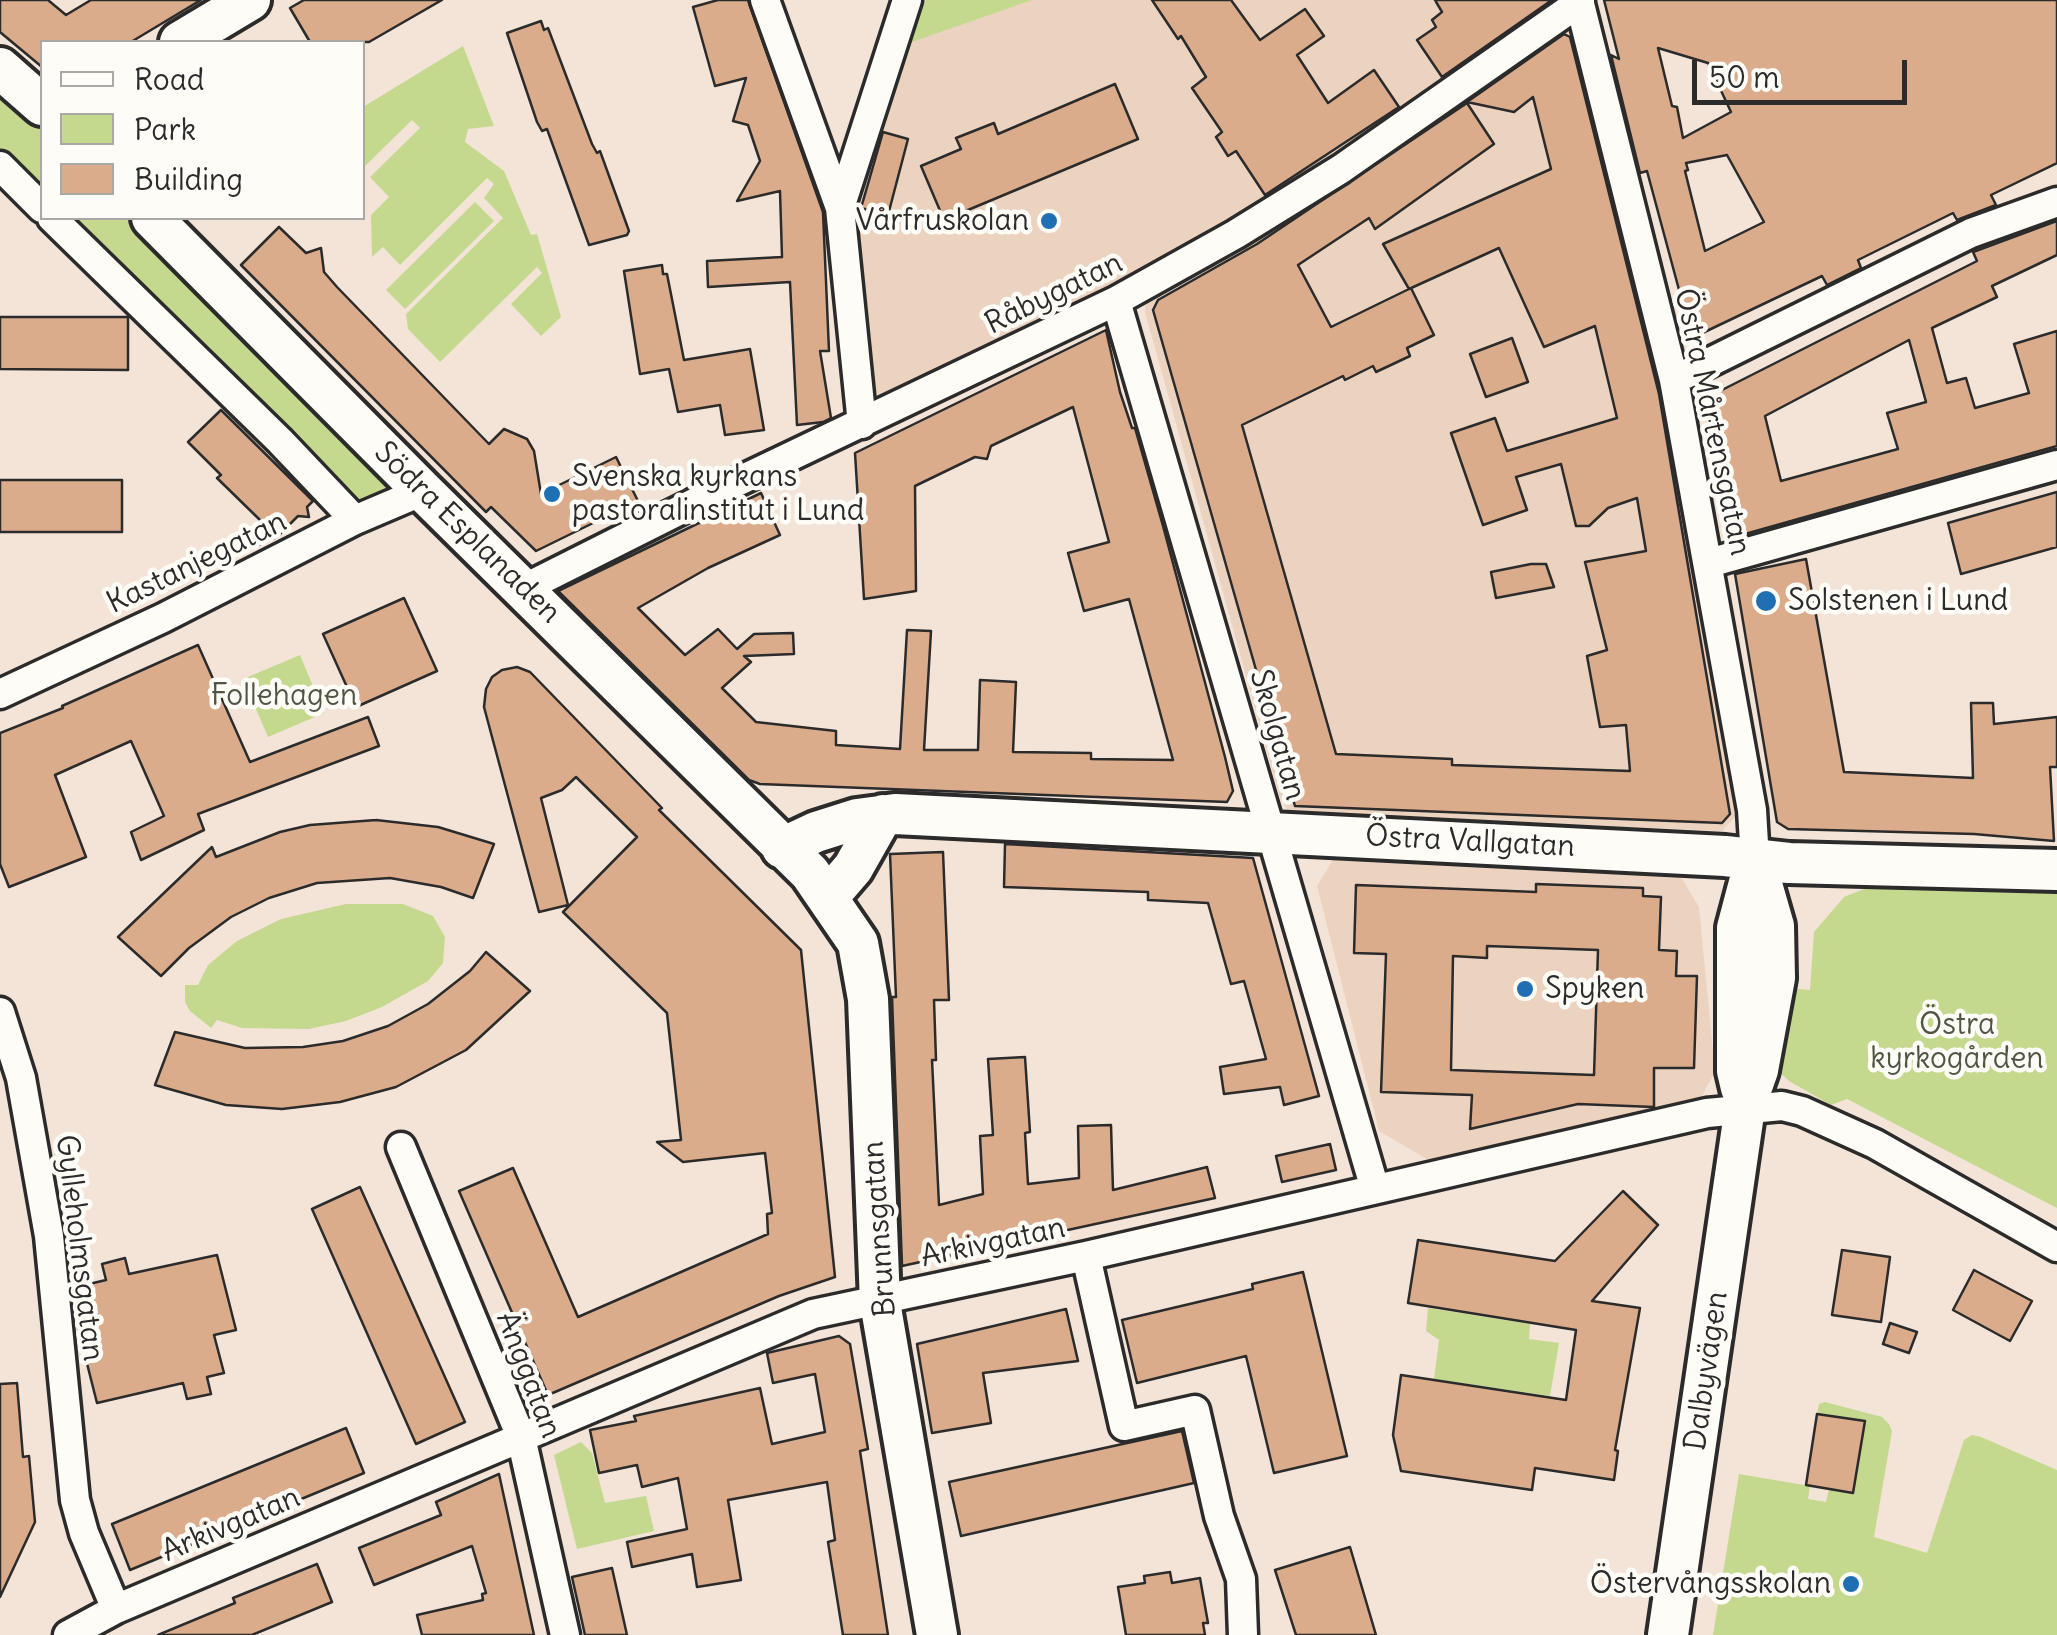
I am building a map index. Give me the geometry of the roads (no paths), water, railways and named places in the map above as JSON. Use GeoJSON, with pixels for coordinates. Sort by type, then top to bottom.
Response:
{"type":"FeatureCollection","features":[{"type":"Feature","properties":{"kind":"street"},"geometry":{"type":"LineString","coordinates":[[183,40],[250,0]]}},
{"type":"Feature","properties":{"kind":"street"},"geometry":{"type":"LineString","coordinates":[[765,0],[840,208],[862,424]]}},
{"type":"Feature","properties":{"kind":"street"},"geometry":{"type":"LineString","coordinates":[[840,208],[906,0]]}},
{"type":"Feature","properties":{"kind":"street","name":"Råbygatan"},"geometry":{"type":"LineString","coordinates":[[525,588],[718,490],[1116,301],[1316,186],[1580,1]]}},
{"type":"Feature","properties":{"kind":"street","name":"Östra Mårtensgatan"},"geometry":{"type":"LineString","coordinates":[[1580,1],[1674,380],[1752,810],[1755,860]]}},
{"type":"Feature","properties":{"kind":"street"},"geometry":{"type":"LineString","coordinates":[[0,68],[40,103]]}},
{"type":"Feature","properties":{"kind":"street"},"geometry":{"type":"LineString","coordinates":[[0,166],[40,206]]}},
{"type":"Feature","properties":{"kind":"street"},"geometry":{"type":"LineString","coordinates":[[1674,380],[1971,233],[2049,206]]}},
{"type":"Feature","properties":{"kind":"street"},"geometry":{"type":"LineString","coordinates":[[54,220],[280,440],[355,520]]}},
{"type":"Feature","properties":{"kind":"street","name":"Södra Esplanaden"},"geometry":{"type":"LineString","coordinates":[[154,220],[782,848]]}},
{"type":"Feature","properties":{"kind":"street","name":"Skolgatan"},"geometry":{"type":"LineString","coordinates":[[1116,301],[1375,1188]]}},
{"type":"Feature","properties":{"kind":"street"},"geometry":{"type":"LineString","coordinates":[[1709,564],[2057,465]]}},
{"type":"Feature","properties":{"kind":"street","name":"Kastanjegatan"},"geometry":{"type":"LineString","coordinates":[[0,694],[164,618],[355,520],[423,491]]}},
{"type":"Feature","properties":{"kind":"street"},"geometry":{"type":"LineString","coordinates":[[829,896],[853,868],[883,815]]}},
{"type":"Feature","properties":{"kind":"street","name":"Östra Vallgatan"},"geometry":{"type":"LineString","coordinates":[[782,848],[816,832],[883,815],[1271,832],[1755,860],[2057,870]]}},
{"type":"Feature","properties":{"kind":"street","name":"Brunnsgatan"},"geometry":{"type":"LineString","coordinates":[[782,848],[829,896],[858,943],[868,999],[880,1302],[937,1635]]}},
{"type":"Feature","properties":{"kind":"street","name":"Dalbyvägen"},"geometry":{"type":"LineString","coordinates":[[1668,1635],[1745,1107],[1737,1071],[1737,928],[1755,860]]}},
{"type":"Feature","properties":{"kind":"street","name":"Gylleholmsgatan"},"geometry":{"type":"LineString","coordinates":[[0,1012],[10,1082],[48,1236],[75,1500],[84,1533],[116,1609]]}},
{"type":"Feature","properties":{"kind":"street","name":"Arkivgatan"},"geometry":{"type":"LineString","coordinates":[[68,1635],[116,1609],[814,1314],[1086,1256],[1707,1112],[1782,1106],[1802,1111],[1875,1144],[2057,1247]]}},
{"type":"Feature","properties":{"kind":"street","name":"Änggatan"},"geometry":{"type":"LineString","coordinates":[[401,1147],[521,1436],[564,1635]]}},
{"type":"Feature","properties":{"kind":"street"},"geometry":{"type":"LineString","coordinates":[[1086,1256],[1124,1426],[1195,1410],[1219,1516],[1242,1580],[1243,1635]]}},
{"type":"Feature","properties":{"kind":"place","name":"Vårfruskolan"},"geometry":{"type":"Point","coordinates":[1049,221]}},
{"type":"Feature","properties":{"kind":"place","name":"Svenska kyrkans pastoralinstitut i Lund"},"geometry":{"type":"Point","coordinates":[552,494]}},
{"type":"Feature","properties":{"kind":"place","name":"Solstenen i Lund"},"geometry":{"type":"Point","coordinates":[1766,601]}},
{"type":"Feature","properties":{"kind":"place","name":"Spyken"},"geometry":{"type":"Point","coordinates":[1525,989]}},
{"type":"Feature","properties":{"kind":"place","name":"Östervångsskolan"},"geometry":{"type":"Point","coordinates":[1851,1584]}},
{"type":"Feature","properties":{"kind":"park label","name":"Follehagen"},"geometry":{"type":"Point","coordinates":[284,696]}},
{"type":"Feature","properties":{"kind":"park label","name":"Östra kyrkogården"},"geometry":{"type":"Point","coordinates":[1957,1042]}}]}
